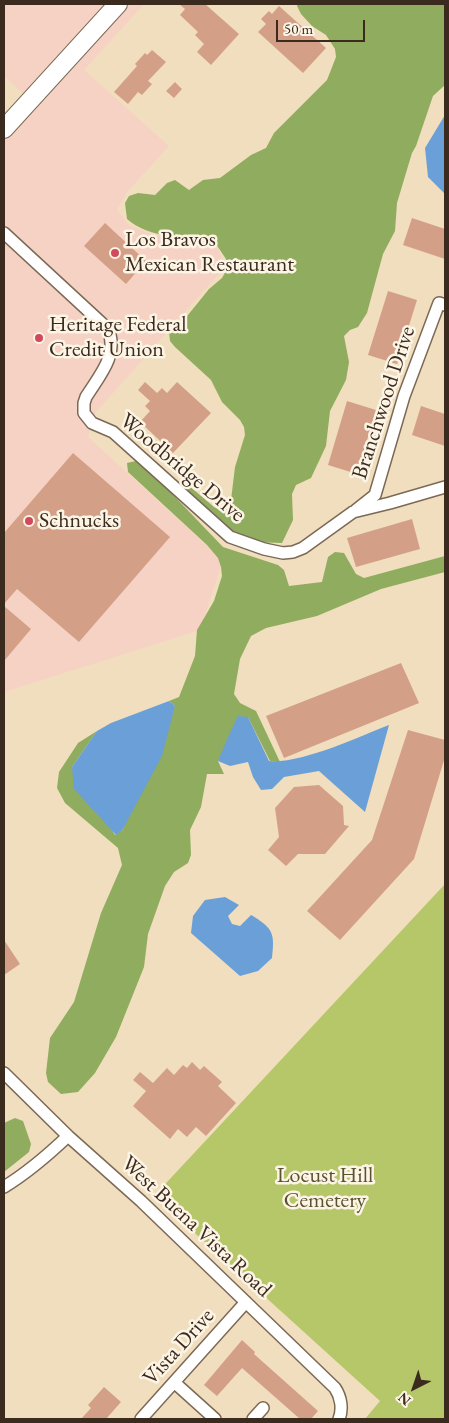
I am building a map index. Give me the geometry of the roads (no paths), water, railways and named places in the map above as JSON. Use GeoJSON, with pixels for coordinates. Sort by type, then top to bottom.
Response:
{"type":"FeatureCollection","features":[{"type":"Feature","properties":{"kind":"main road"},"geometry":{"type":"LineString","coordinates":[[4,129],[118,4]]}},
{"type":"Feature","properties":{"kind":"street","name":"Woodbridge Drive"},"geometry":{"type":"LineString","coordinates":[[4,233],[108,329],[112,341],[112,349],[110,356],[86,397],[84,413],[92,423],[113,432],[230,537],[264,549],[283,553],[293,552],[314,542],[353,512],[390,504],[445,487]]}},
{"type":"Feature","properties":{"kind":"street","name":"Branchwood Drive"},"geometry":{"type":"LineString","coordinates":[[353,512],[375,495],[408,387],[439,303],[445,305]]}},
{"type":"Feature","properties":{"kind":"street","name":"West Buena Vista Road"},"geometry":{"type":"LineString","coordinates":[[4,1073],[68,1136],[141,1201],[335,1388],[341,1402],[339,1419]]}},
{"type":"Feature","properties":{"kind":"street"},"geometry":{"type":"LineString","coordinates":[[4,1187],[47,1156],[68,1136]]}},
{"type":"Feature","properties":{"kind":"street","name":"Vista Drive"},"geometry":{"type":"LineString","coordinates":[[141,1419],[246,1302]]}},
{"type":"Feature","properties":{"kind":"street"},"geometry":{"type":"LineString","coordinates":[[175,1383],[215,1419]]}},
{"type":"Feature","properties":{"kind":"street"},"geometry":{"type":"LineString","coordinates":[[253,1419],[263,1408]]}},
{"type":"Feature","properties":{"kind":"water"},"geometry":{"type":"Polygon","coordinates":[[[445,115],[445,194],[428,177],[425,148],[445,115]]]}},
{"type":"Feature","properties":{"kind":"water"},"geometry":{"type":"Polygon","coordinates":[[[169,701],[175,706],[162,756],[123,829],[116,835],[74,789],[72,767],[97,731],[111,723],[169,701]]]}},
{"type":"Feature","properties":{"kind":"water"},"geometry":{"type":"Polygon","coordinates":[[[238,716],[248,717],[269,761],[282,761],[313,754],[389,725],[365,812],[319,771],[284,777],[272,789],[261,790],[253,777],[248,762],[230,766],[218,761],[238,716]]]}},
{"type":"Feature","properties":{"kind":"water"},"geometry":{"type":"Polygon","coordinates":[[[225,897],[239,905],[228,916],[232,924],[240,926],[251,915],[264,924],[271,932],[273,943],[272,958],[258,971],[240,976],[191,933],[193,916],[205,900],[225,897]]]}},
{"type":"Feature","properties":{"kind":"place","name":"Los Bravos Mexican Restaurant"},"geometry":{"type":"Point","coordinates":[115,253]}},
{"type":"Feature","properties":{"kind":"place","name":"Heritage Federal Credit Union"},"geometry":{"type":"Point","coordinates":[39,338]}},
{"type":"Feature","properties":{"kind":"place","name":"Schnucks"},"geometry":{"type":"Point","coordinates":[29,521]}},
{"type":"Feature","properties":{"kind":"park label","name":"Locust Hill Cemetery"},"geometry":{"type":"Point","coordinates":[325,1188]}}]}
